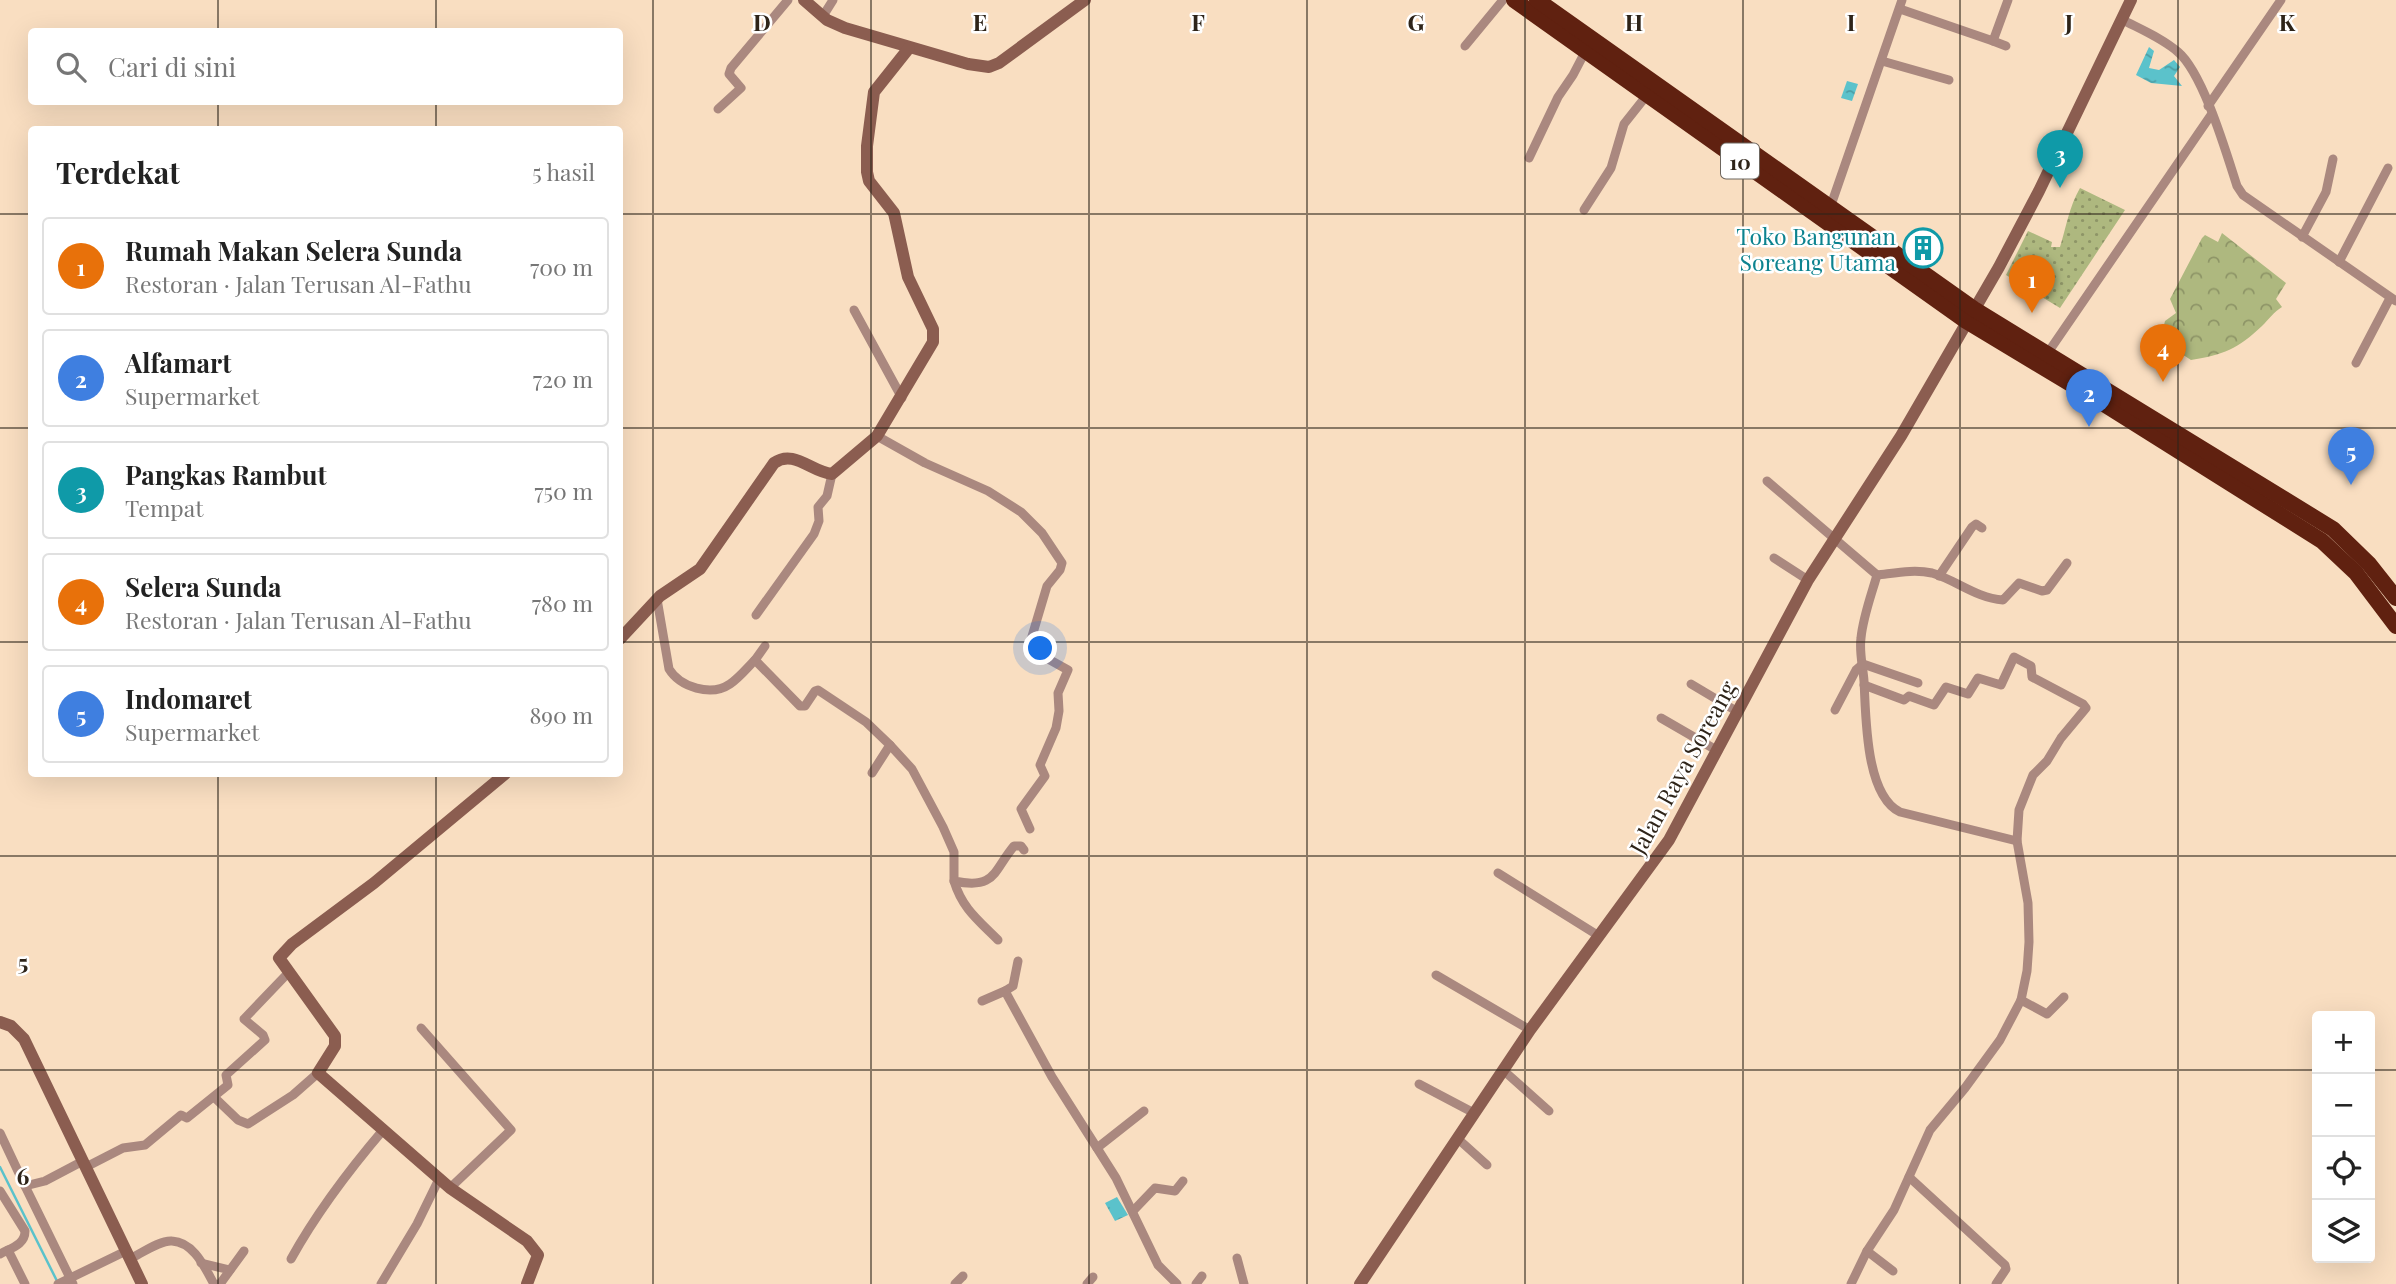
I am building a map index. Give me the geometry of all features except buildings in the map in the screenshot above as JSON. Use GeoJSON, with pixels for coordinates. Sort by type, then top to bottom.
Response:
{"type":"FeatureCollection","features":[{"type":"Feature","properties":{"kind":"highway","name":"10"},"geometry":{"type":"LineString","coordinates":[[1514,0],[1586,52],[1604,56],[1830,208],[1970,315],[2047,354],[2333,529],[2369,564],[2396,598]]}},
{"type":"Feature","properties":{"kind":"highway","name":"10"},"geometry":{"type":"LineString","coordinates":[[1537,0],[1647,95],[2099,401],[2322,541],[2356,573],[2396,625]]}},
{"type":"Feature","properties":{"kind":"street"},"geometry":{"type":"LineString","coordinates":[[718,109],[741,88],[729,74],[730,70],[788,0]]}},
{"type":"Feature","properties":{"kind":"street"},"geometry":{"type":"LineString","coordinates":[[804,0],[831,22],[851,30],[968,64],[992,66],[1085,0]]}},
{"type":"Feature","properties":{"kind":"street"},"geometry":{"type":"LineString","coordinates":[[823,16],[834,0]]}},
{"type":"Feature","properties":{"kind":"street"},"geometry":{"type":"LineString","coordinates":[[1465,46],[1503,0]]}},
{"type":"Feature","properties":{"kind":"street"},"geometry":{"type":"LineString","coordinates":[[1993,41],[2008,0]]}},
{"type":"Feature","properties":{"kind":"street","name":"Jalan Raya Soreang"},"geometry":{"type":"LineString","coordinates":[[1360,1284],[1530,1030],[1659,856],[1808,580],[1901,436],[2039,191],[2131,0]]}},
{"type":"Feature","properties":{"kind":"street"},"geometry":{"type":"LineString","coordinates":[[2047,354],[2281,0]]}},
{"type":"Feature","properties":{"kind":"street"},"geometry":{"type":"LineString","coordinates":[[1830,208],[1901,5],[2006,46]]}},
{"type":"Feature","properties":{"kind":"street"},"geometry":{"type":"LineString","coordinates":[[2121,19],[2178,52],[2187,61],[2210,110],[2237,186],[2243,195],[2393,300],[2356,363]]}},
{"type":"Feature","properties":{"kind":"street"},"geometry":{"type":"LineString","coordinates":[[756,615],[814,534],[819,521],[818,507],[827,496],[832,474],[877,436],[932,347],[934,334],[908,277],[894,213],[869,181],[867,154],[874,92],[909,48]]}},
{"type":"Feature","properties":{"kind":"street"},"geometry":{"type":"LineString","coordinates":[[1529,158],[1558,97],[1586,52]]}},
{"type":"Feature","properties":{"kind":"street"},"geometry":{"type":"LineString","coordinates":[[1882,61],[1949,80]]}},
{"type":"Feature","properties":{"kind":"street"},"geometry":{"type":"LineString","coordinates":[[1584,211],[1611,168],[1624,124],[1647,95]]}},
{"type":"Feature","properties":{"kind":"street"},"geometry":{"type":"LineString","coordinates":[[2302,237],[2326,192],[2333,159]]}},
{"type":"Feature","properties":{"kind":"street"},"geometry":{"type":"LineString","coordinates":[[2339,262],[2388,168]]}},
{"type":"Feature","properties":{"kind":"street"},"geometry":{"type":"LineString","coordinates":[[854,310],[902,398]]}},
{"type":"Feature","properties":{"kind":"street"},"geometry":{"type":"LineString","coordinates":[[877,436],[925,463],[988,491],[1021,512],[1042,533],[1062,563],[1047,586],[1030,643],[1041,655],[1068,670],[1058,694],[1056,728],[1040,765],[1045,776],[1021,809],[1030,829]]}},
{"type":"Feature","properties":{"kind":"street"},"geometry":{"type":"LineString","coordinates":[[623,636],[657,599],[700,569],[779,459],[792,458],[822,473],[832,474]]}},
{"type":"Feature","properties":{"kind":"street"},"geometry":{"type":"LineString","coordinates":[[1767,481],[1877,575],[1922,572],[1939,576],[1969,591],[2003,600],[2019,583],[2042,591],[2047,590],[2067,563]]}},
{"type":"Feature","properties":{"kind":"street"},"geometry":{"type":"LineString","coordinates":[[1939,576],[1972,527],[1976,524],[1982,528]]}},
{"type":"Feature","properties":{"kind":"street"},"geometry":{"type":"LineString","coordinates":[[1774,558],[1808,580]]}},
{"type":"Feature","properties":{"kind":"street"},"geometry":{"type":"LineString","coordinates":[[1877,575],[1861,637],[1868,742],[1881,791],[1890,805],[1900,812],[2017,841]]}},
{"type":"Feature","properties":{"kind":"street"},"geometry":{"type":"LineString","coordinates":[[657,599],[669,669],[680,681],[701,690],[728,686],[755,660],[765,646]]}},
{"type":"Feature","properties":{"kind":"street"},"geometry":{"type":"LineString","coordinates":[[1852,1284],[1867,1251],[1894,1210],[1930,1130],[2000,1040],[2021,1000],[2029,953],[2028,903],[2017,841],[2019,810],[2033,775],[2047,761],[2061,738],[2085,710],[2085,706],[2032,677],[2031,666],[2014,657],[2001,685],[1978,678],[1968,694],[1946,687],[1934,705],[1909,696],[1904,700],[1864,685]]}},
{"type":"Feature","properties":{"kind":"street"},"geometry":{"type":"LineString","coordinates":[[755,660],[800,706],[805,706],[814,691],[818,690],[866,722],[912,769],[954,852],[954,881],[959,898],[998,940]]}},
{"type":"Feature","properties":{"kind":"street"},"geometry":{"type":"LineString","coordinates":[[1863,664],[1918,683]]}},
{"type":"Feature","properties":{"kind":"street"},"geometry":{"type":"LineString","coordinates":[[1835,710],[1854,674],[1863,664]]}},
{"type":"Feature","properties":{"kind":"street"},"geometry":{"type":"LineString","coordinates":[[1691,684],[1738,712]]}},
{"type":"Feature","properties":{"kind":"street"},"geometry":{"type":"LineString","coordinates":[[1661,718],[1718,751]]}},
{"type":"Feature","properties":{"kind":"street"},"geometry":{"type":"LineString","coordinates":[[872,773],[890,745]]}},
{"type":"Feature","properties":{"kind":"street"},"geometry":{"type":"LineString","coordinates":[[215,1098],[238,1119],[248,1124],[293,1095],[318,1073],[335,1046],[335,1036],[279,958],[292,944],[374,883],[501,777]]}},
{"type":"Feature","properties":{"kind":"street"},"geometry":{"type":"LineString","coordinates":[[954,881],[985,881],[997,873],[1013,848],[1018,846],[1024,850]]}},
{"type":"Feature","properties":{"kind":"street"},"geometry":{"type":"LineString","coordinates":[[1499,873],[1599,936]]}},
{"type":"Feature","properties":{"kind":"street"},"geometry":{"type":"LineString","coordinates":[[982,1002],[1013,986],[1018,961]]}},
{"type":"Feature","properties":{"kind":"street"},"geometry":{"type":"LineString","coordinates":[[24,1186],[45,1181],[123,1147],[145,1146],[181,1115],[187,1118],[215,1098],[228,1085],[226,1075],[265,1040],[263,1035],[244,1019],[289,972]]}},
{"type":"Feature","properties":{"kind":"street"},"geometry":{"type":"LineString","coordinates":[[1436,975],[1530,1030]]}},
{"type":"Feature","properties":{"kind":"street"},"geometry":{"type":"LineString","coordinates":[[1005,991],[1031,1041],[1116,1178],[1158,1265],[1177,1284]]}},
{"type":"Feature","properties":{"kind":"street"},"geometry":{"type":"LineString","coordinates":[[2021,1000],[2047,1014],[2064,997]]}},
{"type":"Feature","properties":{"kind":"street"},"geometry":{"type":"LineString","coordinates":[[0,1022],[11,1026],[20,1034],[142,1284]]}},
{"type":"Feature","properties":{"kind":"street"},"geometry":{"type":"LineString","coordinates":[[421,1028],[511,1130],[450,1188]]}},
{"type":"Feature","properties":{"kind":"street"},"geometry":{"type":"LineString","coordinates":[[1503,1070],[1549,1111]]}},
{"type":"Feature","properties":{"kind":"street"},"geometry":{"type":"LineString","coordinates":[[318,1073],[439,1180],[535,1249],[538,1255],[527,1284]]}},
{"type":"Feature","properties":{"kind":"street"},"geometry":{"type":"LineString","coordinates":[[1419,1084],[1474,1113]]}},
{"type":"Feature","properties":{"kind":"street"},"geometry":{"type":"LineString","coordinates":[[1097,1148],[1144,1111]]}},
{"type":"Feature","properties":{"kind":"street"},"geometry":{"type":"LineString","coordinates":[[291,1259],[333,1191],[384,1129]]}},
{"type":"Feature","properties":{"kind":"street"},"geometry":{"type":"LineString","coordinates":[[0,1133],[66,1282],[128,1255],[171,1241],[195,1252],[214,1284]]}},
{"type":"Feature","properties":{"kind":"street"},"geometry":{"type":"LineString","coordinates":[[1457,1138],[1487,1165]]}},
{"type":"Feature","properties":{"kind":"street"},"geometry":{"type":"LineString","coordinates":[[1909,1177],[2005,1265],[2006,1269],[1996,1284]]}},
{"type":"Feature","properties":{"kind":"street"},"geometry":{"type":"LineString","coordinates":[[381,1284],[417,1224],[439,1180]]}},
{"type":"Feature","properties":{"kind":"street"},"geometry":{"type":"LineString","coordinates":[[1133,1211],[1152,1189],[1158,1187],[1175,1191],[1182,1181]]}},
{"type":"Feature","properties":{"kind":"street"},"geometry":{"type":"LineString","coordinates":[[0,1189],[25,1231],[21,1243],[4,1252],[26,1284]]}},
{"type":"Feature","properties":{"kind":"street"},"geometry":{"type":"LineString","coordinates":[[220,1284],[244,1251]]}},
{"type":"Feature","properties":{"kind":"street"},"geometry":{"type":"LineString","coordinates":[[1867,1251],[1893,1271]]}},
{"type":"Feature","properties":{"kind":"street"},"geometry":{"type":"LineString","coordinates":[[1237,1258],[1244,1284]]}},
{"type":"Feature","properties":{"kind":"street"},"geometry":{"type":"LineString","coordinates":[[201,1263],[230,1270]]}},
{"type":"Feature","properties":{"kind":"street"},"geometry":{"type":"LineString","coordinates":[[955,1284],[962,1276]]}},
{"type":"Feature","properties":{"kind":"green space"},"geometry":{"type":"Polygon","coordinates":[[[2080,188],[2125,210],[2060,308],[2006,275],[2028,231],[2052,242],[2051,247],[2060,247],[2070,210],[2080,188]]]}},
{"type":"Feature","properties":{"kind":"green space"},"geometry":{"type":"Polygon","coordinates":[[[2222,233],[2286,283],[2276,299],[2282,307],[2237,346],[2212,356],[2191,360],[2168,345],[2176,334],[2164,325],[2165,321],[2176,313],[2170,299],[2202,238],[2205,235],[2218,242],[2222,233]]]}},
{"type":"Feature","properties":{"kind":"water"},"geometry":{"type":"Polygon","coordinates":[[[2149,47],[2154,51],[2149,68],[2159,70],[2174,60],[2180,67],[2174,76],[2182,86],[2151,83],[2136,75],[2149,47]]]}},
{"type":"Feature","properties":{"kind":"water"},"geometry":{"type":"Polygon","coordinates":[[[1847,81],[1858,84],[1852,101],[1841,98],[1847,81]]]}},
{"type":"Feature","properties":{"kind":"water"},"geometry":{"type":"Polygon","coordinates":[[[1117,1197],[1128,1215],[1115,1221],[1105,1203],[1117,1197]]]}},
{"type":"Feature","properties":{"kind":"waterway"},"geometry":{"type":"LineString","coordinates":[[0,1167],[58,1283]]}},
{"type":"Feature","properties":{"kind":"place","name":"Pangkas Rambut"},"geometry":{"type":"Point","coordinates":[2060,188]}},
{"type":"Feature","properties":{"kind":"place","name":"Toko Bangunan Soreang Utama"},"geometry":{"type":"Point","coordinates":[1923,248]}},
{"type":"Feature","properties":{"kind":"place","name":"Rumah Makan Selera Sunda"},"geometry":{"type":"Point","coordinates":[2032,313]}},
{"type":"Feature","properties":{"kind":"place","name":"Selera Sunda"},"geometry":{"type":"Point","coordinates":[2163,382]}},
{"type":"Feature","properties":{"kind":"place","name":"Alfamart"},"geometry":{"type":"Point","coordinates":[2089,427]}},
{"type":"Feature","properties":{"kind":"place","name":"Indomaret"},"geometry":{"type":"Point","coordinates":[2351,485]}}]}
